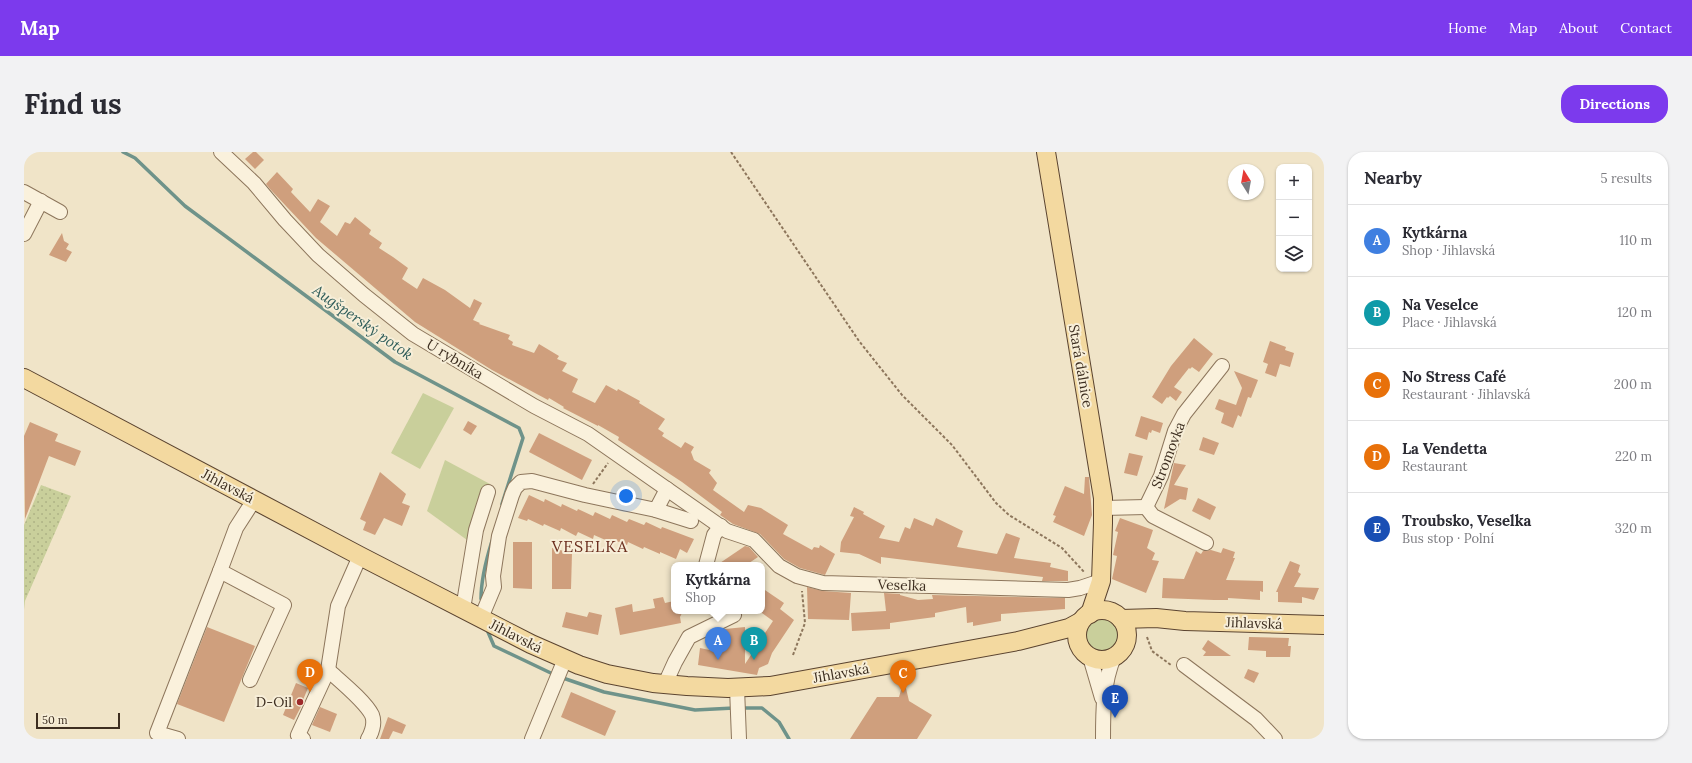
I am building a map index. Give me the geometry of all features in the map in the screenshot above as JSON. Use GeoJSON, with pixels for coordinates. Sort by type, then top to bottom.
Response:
{"type":"FeatureCollection","features":[{"type":"Feature","properties":{"kind":"main road","name":"Stará dálnice"},"geometry":{"type":"LineString","coordinates":[[1046,152],[1101,487],[1103,508],[1101,582],[1085,618]]}},
{"type":"Feature","properties":{"kind":"main road","name":"Jihlavská"},"geometry":{"type":"LineString","coordinates":[[24,378],[360,556],[531,644],[560,670],[607,674],[664,684],[711,688],[738,701],[770,686],[1018,641],[1069,628],[1097,611],[1117,616],[1185,621],[1324,625]]}},
{"type":"Feature","properties":{"kind":"main road","name":"Stará dálnice"},"geometry":{"type":"LineString","coordinates":[[1101,582],[1117,616]]}},
{"type":"Feature","properties":{"kind":"main road"},"geometry":{"type":"LineString","coordinates":[[1117,616],[1125,626],[1126,640]]}},
{"type":"Feature","properties":{"kind":"main road"},"geometry":{"type":"LineString","coordinates":[[1085,618],[1077,635],[1085,653]]}},
{"type":"Feature","properties":{"kind":"main road","name":"Jihlavská"},"geometry":{"type":"LineString","coordinates":[[1018,641],[1060,642],[1102,660],[1114,657],[1124,647],[1126,640],[1144,630],[1185,621]]}},
{"type":"Feature","properties":{"kind":"street","name":"U rybníka"},"geometry":{"type":"LineString","coordinates":[[221,152],[254,183],[285,220],[318,254],[364,295],[413,334],[528,402],[588,434],[721,526]]}},
{"type":"Feature","properties":{"kind":"street"},"geometry":{"type":"LineString","coordinates":[[24,192],[60,212]]}},
{"type":"Feature","properties":{"kind":"street"},"geometry":{"type":"LineString","coordinates":[[24,234],[41,201]]}},
{"type":"Feature","properties":{"kind":"street","name":"Stromovka"},"geometry":{"type":"LineString","coordinates":[[1146,507],[1161,476],[1175,431],[1184,414],[1222,366]]}},
{"type":"Feature","properties":{"kind":"street"},"geometry":{"type":"LineString","coordinates":[[481,618],[494,587],[492,576],[499,536],[512,495],[518,485],[525,481],[532,481],[585,495],[656,510],[691,521]]}},
{"type":"Feature","properties":{"kind":"street"},"geometry":{"type":"LineString","coordinates":[[656,510],[667,489]]}},
{"type":"Feature","properties":{"kind":"street"},"geometry":{"type":"LineString","coordinates":[[463,609],[476,530],[488,492]]}},
{"type":"Feature","properties":{"kind":"street"},"geometry":{"type":"LineString","coordinates":[[178,739],[157,733],[236,528],[254,500]]}},
{"type":"Feature","properties":{"kind":"street"},"geometry":{"type":"LineString","coordinates":[[1103,508],[1146,507],[1153,516],[1206,543]]}},
{"type":"Feature","properties":{"kind":"street"},"geometry":{"type":"LineString","coordinates":[[707,562],[714,535],[721,526]]}},
{"type":"Feature","properties":{"kind":"street","name":"Veselka"},"geometry":{"type":"LineString","coordinates":[[721,526],[727,531],[754,540],[779,566],[797,576],[823,582],[1068,590],[1101,582]]}},
{"type":"Feature","properties":{"kind":"street"},"geometry":{"type":"LineString","coordinates":[[303,739],[298,735],[328,670],[338,606],[360,556]]}},
{"type":"Feature","properties":{"kind":"street"},"geometry":{"type":"LineString","coordinates":[[220,571],[284,605],[250,680]]}},
{"type":"Feature","properties":{"kind":"street"},"geometry":{"type":"LineString","coordinates":[[664,684],[690,636],[734,615]]}},
{"type":"Feature","properties":{"kind":"street"},"geometry":{"type":"LineString","coordinates":[[1085,653],[1096,673],[1103,703]]}},
{"type":"Feature","properties":{"kind":"street"},"geometry":{"type":"LineString","coordinates":[[1103,739],[1103,703],[1109,670],[1114,657]]}},
{"type":"Feature","properties":{"kind":"street"},"geometry":{"type":"LineString","coordinates":[[1184,665],[1242,707],[1270,737]]}},
{"type":"Feature","properties":{"kind":"street"},"geometry":{"type":"LineString","coordinates":[[328,670],[358,699],[372,716],[373,730],[368,739]]}},
{"type":"Feature","properties":{"kind":"street"},"geometry":{"type":"LineString","coordinates":[[532,739],[560,670]]}},
{"type":"Feature","properties":{"kind":"street"},"geometry":{"type":"LineString","coordinates":[[738,701],[739,739]]}},
{"type":"Feature","properties":{"kind":"path"},"geometry":{"type":"LineString","coordinates":[[731,152],[859,341],[902,395],[952,446],[1000,507],[1009,515],[1062,548],[1080,568]]}},
{"type":"Feature","properties":{"kind":"path"},"geometry":{"type":"LineString","coordinates":[[585,495],[615,453]]}},
{"type":"Feature","properties":{"kind":"path"},"geometry":{"type":"LineString","coordinates":[[793,655],[805,623],[803,594],[797,576]]}},
{"type":"Feature","properties":{"kind":"path"},"geometry":{"type":"LineString","coordinates":[[1147,637],[1152,650],[1173,666],[1184,665]]}},
{"type":"Feature","properties":{"kind":"green space"},"geometry":{"type":"Polygon","coordinates":[[[423,393],[454,408],[420,469],[391,453],[423,393]]]}},
{"type":"Feature","properties":{"kind":"green space"},"geometry":{"type":"Polygon","coordinates":[[[445,460],[490,484],[467,540],[427,511],[445,460]]]}},
{"type":"Feature","properties":{"kind":"green space"},"geometry":{"type":"Polygon","coordinates":[[[41,485],[71,496],[25,601],[24,610],[24,525],[41,485]]]}},
{"type":"Feature","properties":{"kind":"green space"},"geometry":{"type":"Polygon","coordinates":[[[1099,619],[1105,619],[1114,623],[1118,635],[1114,647],[1105,651],[1099,651],[1090,647],[1086,638],[1086,632],[1090,623],[1099,619]]]}},
{"type":"Feature","properties":{"kind":"building"},"geometry":{"type":"Polygon","coordinates":[[[253,152],[256,152],[264,160],[255,169],[245,159],[253,152]]]}},
{"type":"Feature","properties":{"kind":"building"},"geometry":{"type":"Polygon","coordinates":[[[277,172],[293,189],[291,192],[310,212],[318,199],[330,206],[320,222],[337,236],[345,222],[350,224],[355,217],[371,230],[369,234],[382,243],[379,248],[408,268],[402,279],[417,289],[423,278],[445,290],[470,308],[474,299],[482,303],[473,320],[480,323],[479,324],[510,335],[508,339],[513,342],[512,345],[534,353],[539,344],[559,356],[557,359],[567,363],[562,371],[578,379],[572,392],[595,403],[606,385],[617,391],[618,389],[640,401],[639,403],[665,419],[658,429],[664,433],[662,436],[681,448],[685,442],[694,447],[691,452],[694,460],[711,470],[709,473],[717,483],[713,490],[744,512],[748,505],[761,508],[788,525],[783,534],[812,550],[814,547],[819,548],[820,545],[835,554],[825,575],[800,568],[784,559],[760,534],[733,524],[720,515],[722,512],[682,482],[618,440],[619,437],[563,408],[564,407],[549,398],[548,400],[492,370],[415,322],[316,238],[270,189],[266,184],[277,172]]]}},
{"type":"Feature","properties":{"kind":"building"},"geometry":{"type":"Polygon","coordinates":[[[62,233],[64,241],[69,244],[66,249],[72,252],[66,262],[49,255],[62,233]]]}},
{"type":"Feature","properties":{"kind":"building"},"geometry":{"type":"Polygon","coordinates":[[[1194,338],[1213,354],[1199,372],[1192,367],[1190,369],[1189,368],[1174,387],[1182,392],[1176,401],[1170,396],[1168,398],[1167,397],[1162,404],[1152,397],[1171,366],[1194,338]]]}},
{"type":"Feature","properties":{"kind":"building"},"geometry":{"type":"Polygon","coordinates":[[[1270,341],[1286,347],[1285,350],[1294,353],[1290,367],[1280,364],[1276,377],[1265,373],[1268,364],[1263,362],[1270,341]]]}},
{"type":"Feature","properties":{"kind":"building"},"geometry":{"type":"Polygon","coordinates":[[[1234,371],[1258,380],[1251,398],[1248,397],[1241,417],[1238,415],[1233,428],[1221,423],[1224,413],[1215,409],[1219,399],[1236,405],[1242,388],[1234,371]]]}},
{"type":"Feature","properties":{"kind":"building"},"geometry":{"type":"Polygon","coordinates":[[[1141,416],[1163,423],[1160,433],[1152,430],[1151,433],[1149,432],[1147,440],[1135,436],[1141,416]]]}},
{"type":"Feature","properties":{"kind":"building"},"geometry":{"type":"Polygon","coordinates":[[[468,421],[477,426],[471,435],[463,430],[468,421]]]}},
{"type":"Feature","properties":{"kind":"building"},"geometry":{"type":"Polygon","coordinates":[[[30,422],[58,434],[55,441],[81,451],[75,466],[49,456],[25,519],[24,436],[30,422]]]}},
{"type":"Feature","properties":{"kind":"building"},"geometry":{"type":"Polygon","coordinates":[[[539,433],[592,460],[582,480],[529,452],[539,433]]]}},
{"type":"Feature","properties":{"kind":"building"},"geometry":{"type":"Polygon","coordinates":[[[1203,437],[1219,443],[1214,455],[1199,450],[1203,437]]]}},
{"type":"Feature","properties":{"kind":"building"},"geometry":{"type":"Polygon","coordinates":[[[1129,453],[1143,456],[1137,476],[1124,473],[1129,453]]]}},
{"type":"Feature","properties":{"kind":"building"},"geometry":{"type":"Polygon","coordinates":[[[1174,463],[1186,465],[1174,485],[1188,488],[1186,500],[1180,499],[1164,509],[1174,463]]]}},
{"type":"Feature","properties":{"kind":"building"},"geometry":{"type":"Polygon","coordinates":[[[380,472],[406,494],[402,503],[410,506],[402,526],[384,518],[375,535],[363,530],[366,522],[360,519],[380,472]]]}},
{"type":"Feature","properties":{"kind":"building"},"geometry":{"type":"Polygon","coordinates":[[[1085,477],[1089,477],[1092,515],[1084,536],[1053,522],[1056,516],[1053,515],[1065,486],[1084,494],[1085,477]]]}},
{"type":"Feature","properties":{"kind":"building"},"geometry":{"type":"Polygon","coordinates":[[[529,495],[544,502],[545,499],[561,507],[562,504],[577,511],[578,509],[593,516],[595,512],[610,519],[612,515],[627,522],[629,519],[644,525],[646,522],[661,529],[662,527],[694,539],[687,553],[680,549],[676,559],[644,547],[643,549],[628,542],[627,545],[611,539],[610,542],[594,535],[593,539],[578,532],[576,536],[561,528],[560,531],[544,524],[543,526],[528,519],[527,521],[518,518],[529,495]]]}},
{"type":"Feature","properties":{"kind":"building"},"geometry":{"type":"Polygon","coordinates":[[[1198,498],[1216,507],[1210,520],[1192,511],[1198,498]]]}},
{"type":"Feature","properties":{"kind":"building"},"geometry":{"type":"Polygon","coordinates":[[[854,507],[864,512],[863,514],[885,526],[879,538],[899,542],[905,527],[910,529],[914,518],[933,526],[936,518],[963,531],[957,547],[997,554],[1006,533],[1020,538],[1014,558],[1051,563],[1050,567],[1068,571],[1068,581],[1042,581],[1043,577],[881,557],[881,564],[859,554],[840,552],[841,542],[854,517],[850,516],[854,507]]]}},
{"type":"Feature","properties":{"kind":"building"},"geometry":{"type":"Polygon","coordinates":[[[1120,518],[1153,530],[1147,548],[1155,553],[1152,560],[1159,561],[1146,593],[1112,579],[1117,556],[1113,555],[1118,532],[1115,531],[1120,518]]]}},
{"type":"Feature","properties":{"kind":"building"},"geometry":{"type":"Polygon","coordinates":[[[513,542],[532,542],[532,589],[513,588],[513,542]]]}},
{"type":"Feature","properties":{"kind":"building"},"geometry":{"type":"Polygon","coordinates":[[[745,546],[749,547],[758,557],[750,562],[721,562],[745,546]]]}},
{"type":"Feature","properties":{"kind":"building"},"geometry":{"type":"Polygon","coordinates":[[[552,548],[572,553],[571,589],[552,589],[552,548]]]}},
{"type":"Feature","properties":{"kind":"building"},"geometry":{"type":"Polygon","coordinates":[[[1223,548],[1235,552],[1233,558],[1235,558],[1226,580],[1263,581],[1263,592],[1260,591],[1260,600],[1228,598],[1228,600],[1214,600],[1162,598],[1163,578],[1184,579],[1196,551],[1201,554],[1203,551],[1211,550],[1221,553],[1223,548]]]}},
{"type":"Feature","properties":{"kind":"building"},"geometry":{"type":"Polygon","coordinates":[[[1290,561],[1300,565],[1298,572],[1301,574],[1294,587],[1319,588],[1314,600],[1302,597],[1302,603],[1278,602],[1278,592],[1276,592],[1290,561]]]}},
{"type":"Feature","properties":{"kind":"building"},"geometry":{"type":"Polygon","coordinates":[[[807,587],[823,591],[851,593],[849,620],[808,619],[807,587]]]}},
{"type":"Feature","properties":{"kind":"building"},"geometry":{"type":"Polygon","coordinates":[[[765,590],[784,603],[780,609],[794,620],[772,653],[768,664],[759,668],[757,675],[698,665],[700,648],[719,652],[719,632],[725,629],[745,627],[745,664],[755,649],[761,650],[763,636],[773,621],[763,614],[765,614],[765,590]]]}},
{"type":"Feature","properties":{"kind":"building"},"geometry":{"type":"Polygon","coordinates":[[[884,593],[900,594],[918,600],[933,599],[932,595],[1065,598],[1065,609],[1001,614],[1001,621],[973,626],[973,622],[967,623],[966,607],[935,613],[935,617],[890,623],[890,629],[852,631],[851,613],[886,611],[884,593]]]}},
{"type":"Feature","properties":{"kind":"building"},"geometry":{"type":"Polygon","coordinates":[[[663,597],[665,603],[671,602],[671,614],[682,614],[680,617],[681,623],[620,635],[615,608],[632,604],[633,612],[655,608],[653,599],[663,597]]]}},
{"type":"Feature","properties":{"kind":"building"},"geometry":{"type":"Polygon","coordinates":[[[566,612],[587,617],[589,612],[602,615],[598,635],[562,627],[566,612]]]}},
{"type":"Feature","properties":{"kind":"building"},"geometry":{"type":"Polygon","coordinates":[[[207,627],[255,646],[224,722],[177,704],[207,627]]]}},
{"type":"Feature","properties":{"kind":"building"},"geometry":{"type":"Polygon","coordinates":[[[1249,637],[1289,638],[1288,646],[1291,646],[1290,657],[1266,657],[1266,651],[1248,650],[1249,637]]]}},
{"type":"Feature","properties":{"kind":"building"},"geometry":{"type":"Polygon","coordinates":[[[1208,640],[1231,656],[1203,656],[1206,652],[1202,649],[1208,640]]]}},
{"type":"Feature","properties":{"kind":"building"},"geometry":{"type":"Polygon","coordinates":[[[1248,669],[1259,673],[1254,683],[1244,678],[1248,669]]]}},
{"type":"Feature","properties":{"kind":"building"},"geometry":{"type":"Polygon","coordinates":[[[904,680],[909,701],[932,715],[917,739],[850,739],[877,697],[899,697],[904,680]]]}},
{"type":"Feature","properties":{"kind":"building"},"geometry":{"type":"Polygon","coordinates":[[[296,683],[308,688],[303,700],[304,701],[294,720],[283,715],[296,683]]]}},
{"type":"Feature","properties":{"kind":"building"},"geometry":{"type":"Polygon","coordinates":[[[571,692],[616,711],[605,736],[561,717],[571,692]]]}},
{"type":"Feature","properties":{"kind":"building"},"geometry":{"type":"Polygon","coordinates":[[[320,707],[337,714],[330,732],[312,725],[320,707]]]}},
{"type":"Feature","properties":{"kind":"building"},"geometry":{"type":"Polygon","coordinates":[[[388,717],[406,725],[402,734],[393,731],[389,739],[380,739],[388,717]]]}},
{"type":"Feature","properties":{"kind":"waterway","name":"Augšperský potok"},"geometry":{"type":"LineString","coordinates":[[123,152],[135,158],[185,206],[395,362],[519,428],[523,438],[502,504]]}},
{"type":"Feature","properties":{"kind":"waterway","name":"Augšperský potok"},"geometry":{"type":"LineString","coordinates":[[481,599],[484,570],[492,541]]}},
{"type":"Feature","properties":{"kind":"waterway","name":"Augšperský potok"},"geometry":{"type":"LineString","coordinates":[[488,632],[494,646],[555,675]]}},
{"type":"Feature","properties":{"kind":"waterway","name":"Augšperský potok"},"geometry":{"type":"LineString","coordinates":[[560,677],[604,692],[695,710],[734,708]]}},
{"type":"Feature","properties":{"kind":"waterway","name":"Augšperský potok"},"geometry":{"type":"LineString","coordinates":[[740,708],[762,708],[779,722],[789,739]]}},
{"type":"Feature","properties":{"kind":"place","name":"Kytkárna"},"geometry":{"type":"Point","coordinates":[718,660]}},
{"type":"Feature","properties":{"kind":"place","name":"Na Veselce"},"geometry":{"type":"Point","coordinates":[754,660]}},
{"type":"Feature","properties":{"kind":"place","name":"La Vendetta"},"geometry":{"type":"Point","coordinates":[310,692]}},
{"type":"Feature","properties":{"kind":"place","name":"No Stress Café"},"geometry":{"type":"Point","coordinates":[903,693]}},
{"type":"Feature","properties":{"kind":"place","name":"D-Oil"},"geometry":{"type":"Point","coordinates":[300,702]}},
{"type":"Feature","properties":{"kind":"place","name":"Troubsko, Veselka"},"geometry":{"type":"Point","coordinates":[1115,718]}},
{"type":"Feature","properties":{"kind":"district","name":"VESELKA"},"geometry":{"type":"Point","coordinates":[590,546]}}]}
